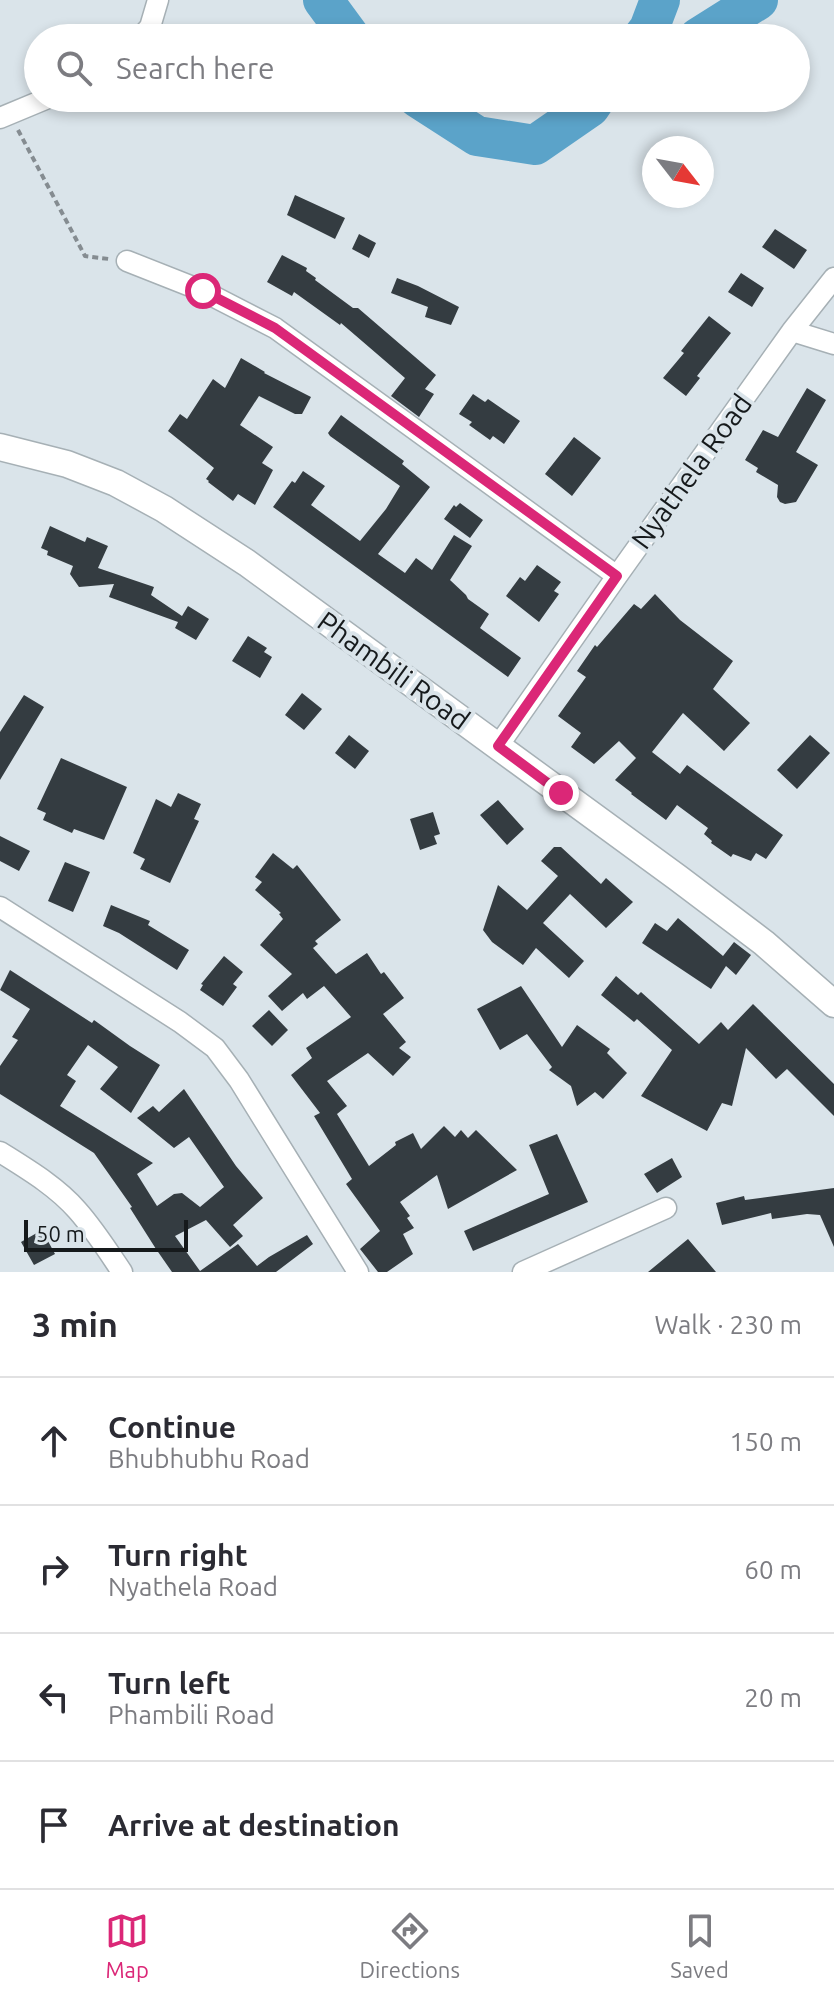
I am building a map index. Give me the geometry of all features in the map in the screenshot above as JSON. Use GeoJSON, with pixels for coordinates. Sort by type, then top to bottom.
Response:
{"type":"FeatureCollection","features":[{"type":"Feature","properties":{"kind":"street"},"geometry":{"type":"LineString","coordinates":[[151,24],[158,0]]}},
{"type":"Feature","properties":{"kind":"street"},"geometry":{"type":"LineString","coordinates":[[5,116],[24,108]]}},
{"type":"Feature","properties":{"kind":"street"},"geometry":{"type":"LineString","coordinates":[[127,261],[203,291],[275,328],[617,576]]}},
{"type":"Feature","properties":{"kind":"street","name":"Nyathela Road"},"geometry":{"type":"LineString","coordinates":[[498,746],[792,331],[834,278]]}},
{"type":"Feature","properties":{"kind":"street"},"geometry":{"type":"LineString","coordinates":[[792,331],[834,344]]}},
{"type":"Feature","properties":{"kind":"street","name":"Phambili Road"},"geometry":{"type":"LineString","coordinates":[[0,447],[67,464],[116,483],[164,509],[247,563],[764,943],[834,1004]]}},
{"type":"Feature","properties":{"kind":"street"},"geometry":{"type":"LineString","coordinates":[[0,907],[180,1022],[215,1048],[239,1080],[358,1272]]}},
{"type":"Feature","properties":{"kind":"street"},"geometry":{"type":"LineString","coordinates":[[0,1152],[37,1176],[75,1207],[122,1272]]}},
{"type":"Feature","properties":{"kind":"street"},"geometry":{"type":"LineString","coordinates":[[523,1272],[666,1208]]}},
{"type":"Feature","properties":{"kind":"path"},"geometry":{"type":"LineString","coordinates":[[5,116],[85,256],[127,261]]}},
{"type":"Feature","properties":{"kind":"building"},"geometry":{"type":"Polygon","coordinates":[[[295,195],[345,218],[335,239],[287,215],[295,195]]]}},
{"type":"Feature","properties":{"kind":"building"},"geometry":{"type":"Polygon","coordinates":[[[775,229],[807,250],[794,269],[762,247],[775,229]]]}},
{"type":"Feature","properties":{"kind":"building"},"geometry":{"type":"Polygon","coordinates":[[[359,234],[376,243],[369,258],[352,249],[359,234]]]}},
{"type":"Feature","properties":{"kind":"building"},"geometry":{"type":"Polygon","coordinates":[[[282,255],[307,268],[306,271],[315,280],[353,308],[358,308],[436,375],[425,389],[434,394],[419,417],[391,396],[405,378],[341,323],[294,292],[292,296],[267,282],[282,255]]]}},
{"type":"Feature","properties":{"kind":"building"},"geometry":{"type":"Polygon","coordinates":[[[741,273],[764,288],[752,307],[728,292],[741,273]]]}},
{"type":"Feature","properties":{"kind":"building"},"geometry":{"type":"Polygon","coordinates":[[[397,278],[459,307],[451,325],[425,317],[428,307],[391,293],[397,278]]]}},
{"type":"Feature","properties":{"kind":"building"},"geometry":{"type":"Polygon","coordinates":[[[709,316],[731,333],[697,376],[700,378],[686,396],[663,378],[709,316]]]}},
{"type":"Feature","properties":{"kind":"building"},"geometry":{"type":"Polygon","coordinates":[[[241,358],[311,397],[302,414],[295,414],[259,396],[240,425],[273,447],[262,463],[273,470],[255,505],[238,494],[233,501],[208,482],[206,479],[214,468],[168,431],[180,414],[187,419],[213,379],[225,388],[241,358]]]}},
{"type":"Feature","properties":{"kind":"building"},"geometry":{"type":"Polygon","coordinates":[[[807,388],[826,400],[796,452],[818,465],[796,502],[785,504],[777,497],[778,485],[756,472],[758,468],[745,460],[763,430],[778,437],[807,388]]]}},
{"type":"Feature","properties":{"kind":"building"},"geometry":{"type":"Polygon","coordinates":[[[473,394],[485,402],[488,399],[520,421],[504,444],[493,436],[490,440],[459,414],[473,394]]]}},
{"type":"Feature","properties":{"kind":"building"},"geometry":{"type":"Polygon","coordinates":[[[341,415],[404,461],[402,464],[430,487],[378,554],[405,573],[416,558],[432,570],[454,535],[472,546],[450,580],[468,599],[489,614],[480,628],[521,658],[508,677],[273,507],[303,471],[325,486],[311,505],[360,541],[386,509],[400,486],[330,436],[328,433],[341,415]]]}},
{"type":"Feature","properties":{"kind":"building"},"geometry":{"type":"Polygon","coordinates":[[[574,437],[601,458],[572,496],[545,474],[574,437]]]}},
{"type":"Feature","properties":{"kind":"building"},"geometry":{"type":"Polygon","coordinates":[[[460,503],[483,520],[470,538],[444,519],[454,505],[456,507],[460,503]]]}},
{"type":"Feature","properties":{"kind":"building"},"geometry":{"type":"Polygon","coordinates":[[[50,526],[85,542],[87,537],[108,546],[98,568],[154,587],[151,595],[182,616],[188,606],[209,619],[196,640],[175,628],[178,622],[109,597],[114,584],[79,587],[70,574],[73,566],[47,555],[48,551],[41,548],[50,526]]]}},
{"type":"Feature","properties":{"kind":"building"},"geometry":{"type":"Polygon","coordinates":[[[537,565],[561,582],[554,591],[559,594],[539,622],[506,596],[520,577],[525,581],[537,565]]]}},
{"type":"Feature","properties":{"kind":"building"},"geometry":{"type":"Polygon","coordinates":[[[655,594],[680,620],[733,661],[713,689],[750,723],[724,751],[683,713],[652,752],[680,774],[687,765],[783,835],[766,859],[756,853],[751,861],[733,854],[731,857],[711,843],[704,834],[708,828],[677,805],[666,820],[615,780],[636,758],[619,741],[594,764],[571,747],[581,733],[558,716],[586,677],[577,671],[595,645],[597,647],[634,604],[641,609],[655,594]]]}},
{"type":"Feature","properties":{"kind":"building"},"geometry":{"type":"Polygon","coordinates":[[[248,636],[267,648],[264,652],[272,657],[260,678],[232,661],[248,636]]]}},
{"type":"Feature","properties":{"kind":"building"},"geometry":{"type":"Polygon","coordinates":[[[302,693],[322,709],[304,730],[285,715],[302,693]]]}},
{"type":"Feature","properties":{"kind":"building"},"geometry":{"type":"Polygon","coordinates":[[[24,695],[44,707],[0,780],[0,732],[24,695]]]}},
{"type":"Feature","properties":{"kind":"building"},"geometry":{"type":"Polygon","coordinates":[[[349,735],[369,751],[355,769],[335,753],[349,735]]]}},
{"type":"Feature","properties":{"kind":"building"},"geometry":{"type":"Polygon","coordinates":[[[810,735],[830,753],[797,789],[777,770],[810,735]]]}},
{"type":"Feature","properties":{"kind":"building"},"geometry":{"type":"Polygon","coordinates":[[[61,758],[127,787],[104,840],[74,829],[72,833],[43,820],[46,813],[37,809],[61,758]]]}},
{"type":"Feature","properties":{"kind":"building"},"geometry":{"type":"Polygon","coordinates":[[[178,793],[201,804],[194,819],[199,821],[170,883],[140,869],[145,859],[133,853],[156,799],[171,807],[178,793]]]}},
{"type":"Feature","properties":{"kind":"building"},"geometry":{"type":"Polygon","coordinates":[[[498,800],[524,829],[507,845],[480,815],[498,800]]]}},
{"type":"Feature","properties":{"kind":"building"},"geometry":{"type":"Polygon","coordinates":[[[433,812],[440,834],[434,836],[437,844],[420,850],[410,819],[433,812]]]}},
{"type":"Feature","properties":{"kind":"building"},"geometry":{"type":"Polygon","coordinates":[[[0,836],[30,851],[19,871],[0,861],[0,836]]]}},
{"type":"Feature","properties":{"kind":"building"},"geometry":{"type":"Polygon","coordinates":[[[554,847],[561,847],[601,884],[606,878],[633,902],[606,928],[570,894],[543,923],[584,961],[569,978],[536,948],[523,965],[492,942],[483,930],[498,885],[527,910],[558,876],[541,861],[554,847]]]}},
{"type":"Feature","properties":{"kind":"building"},"geometry":{"type":"Polygon","coordinates":[[[273,853],[293,869],[297,865],[341,920],[315,941],[318,944],[313,948],[336,974],[367,953],[381,974],[384,972],[404,998],[383,1014],[406,1042],[399,1048],[411,1057],[393,1076],[368,1053],[327,1081],[347,1106],[337,1114],[369,1166],[396,1145],[395,1142],[413,1133],[421,1149],[444,1126],[455,1137],[461,1130],[468,1138],[476,1130],[517,1170],[448,1209],[437,1175],[400,1202],[414,1228],[403,1234],[413,1254],[387,1272],[378,1272],[360,1249],[380,1231],[346,1184],[352,1179],[314,1116],[320,1113],[291,1075],[312,1058],[306,1048],[351,1017],[324,986],[307,999],[303,993],[282,1011],[268,996],[292,974],[260,945],[283,919],[281,913],[255,890],[262,882],[255,877],[273,853]]]}},
{"type":"Feature","properties":{"kind":"building"},"geometry":{"type":"Polygon","coordinates":[[[65,862],[90,872],[73,912],[48,901],[65,862]]]}},
{"type":"Feature","properties":{"kind":"building"},"geometry":{"type":"Polygon","coordinates":[[[111,905],[150,921],[148,925],[189,950],[177,970],[103,926],[111,905]]]}},
{"type":"Feature","properties":{"kind":"building"},"geometry":{"type":"Polygon","coordinates":[[[678,918],[723,956],[734,942],[751,955],[736,975],[726,966],[711,989],[642,943],[655,923],[667,931],[678,918]]]}},
{"type":"Feature","properties":{"kind":"building"},"geometry":{"type":"Polygon","coordinates":[[[224,956],[243,972],[233,984],[237,987],[223,1006],[200,990],[201,984],[224,956]]]}},
{"type":"Feature","properties":{"kind":"building"},"geometry":{"type":"Polygon","coordinates":[[[10,970],[92,1023],[94,1020],[160,1065],[131,1113],[100,1089],[118,1067],[88,1045],[67,1075],[76,1081],[60,1106],[153,1163],[137,1174],[157,1206],[174,1194],[182,1193],[200,1207],[224,1187],[189,1137],[174,1148],[137,1118],[153,1106],[159,1112],[184,1089],[236,1166],[263,1198],[233,1225],[243,1236],[230,1247],[206,1220],[175,1236],[200,1271],[238,1244],[257,1266],[307,1235],[313,1244],[276,1272],[172,1272],[94,1153],[0,1094],[0,1066],[18,1040],[12,1037],[30,1009],[0,990],[10,970]]]}},
{"type":"Feature","properties":{"kind":"building"},"geometry":{"type":"Polygon","coordinates":[[[616,976],[638,995],[641,992],[699,1044],[721,1022],[728,1030],[753,1004],[834,1084],[834,1116],[787,1069],[776,1079],[746,1048],[732,1106],[722,1103],[707,1131],[641,1096],[672,1050],[637,1019],[634,1022],[601,995],[616,976]]]}},
{"type":"Feature","properties":{"kind":"building"},"geometry":{"type":"Polygon","coordinates":[[[521,986],[562,1047],[577,1025],[610,1049],[607,1053],[627,1073],[603,1099],[595,1092],[577,1106],[571,1086],[549,1070],[552,1067],[527,1034],[500,1050],[477,1009],[521,986]]]}},
{"type":"Feature","properties":{"kind":"building"},"geometry":{"type":"Polygon","coordinates":[[[269,1010],[288,1030],[272,1046],[252,1026],[269,1010]]]}},
{"type":"Feature","properties":{"kind":"building"},"geometry":{"type":"Polygon","coordinates":[[[557,1134],[588,1202],[473,1251],[464,1231],[549,1194],[529,1145],[557,1134]]]}},
{"type":"Feature","properties":{"kind":"building"},"geometry":{"type":"Polygon","coordinates":[[[672,1158],[682,1177],[657,1193],[644,1174],[672,1158]]]}},
{"type":"Feature","properties":{"kind":"building"},"geometry":{"type":"Polygon","coordinates":[[[834,1188],[834,1247],[820,1215],[772,1219],[771,1213],[722,1225],[716,1203],[744,1196],[745,1200],[834,1188]]]}},
{"type":"Feature","properties":{"kind":"building"},"geometry":{"type":"Polygon","coordinates":[[[42,1230],[55,1254],[34,1265],[21,1242],[42,1230]]]}},
{"type":"Feature","properties":{"kind":"building"},"geometry":{"type":"Polygon","coordinates":[[[688,1239],[716,1272],[648,1272],[688,1239]]]}},
{"type":"Feature","properties":{"kind":"waterway"},"geometry":{"type":"LineString","coordinates":[[323,0],[341,24]]}},
{"type":"Feature","properties":{"kind":"waterway"},"geometry":{"type":"LineString","coordinates":[[651,24],[660,0]]}},
{"type":"Feature","properties":{"kind":"waterway"},"geometry":{"type":"LineString","coordinates":[[720,24],[758,0]]}},
{"type":"Feature","properties":{"kind":"waterway"},"geometry":{"type":"LineString","coordinates":[[440,112],[477,136],[535,145],[583,112]]}},
{"type":"Feature","properties":{"kind":"route"},"geometry":{"type":"LineString","coordinates":[[203,291],[275,328],[617,576],[498,746],[561,793]]}}]}
